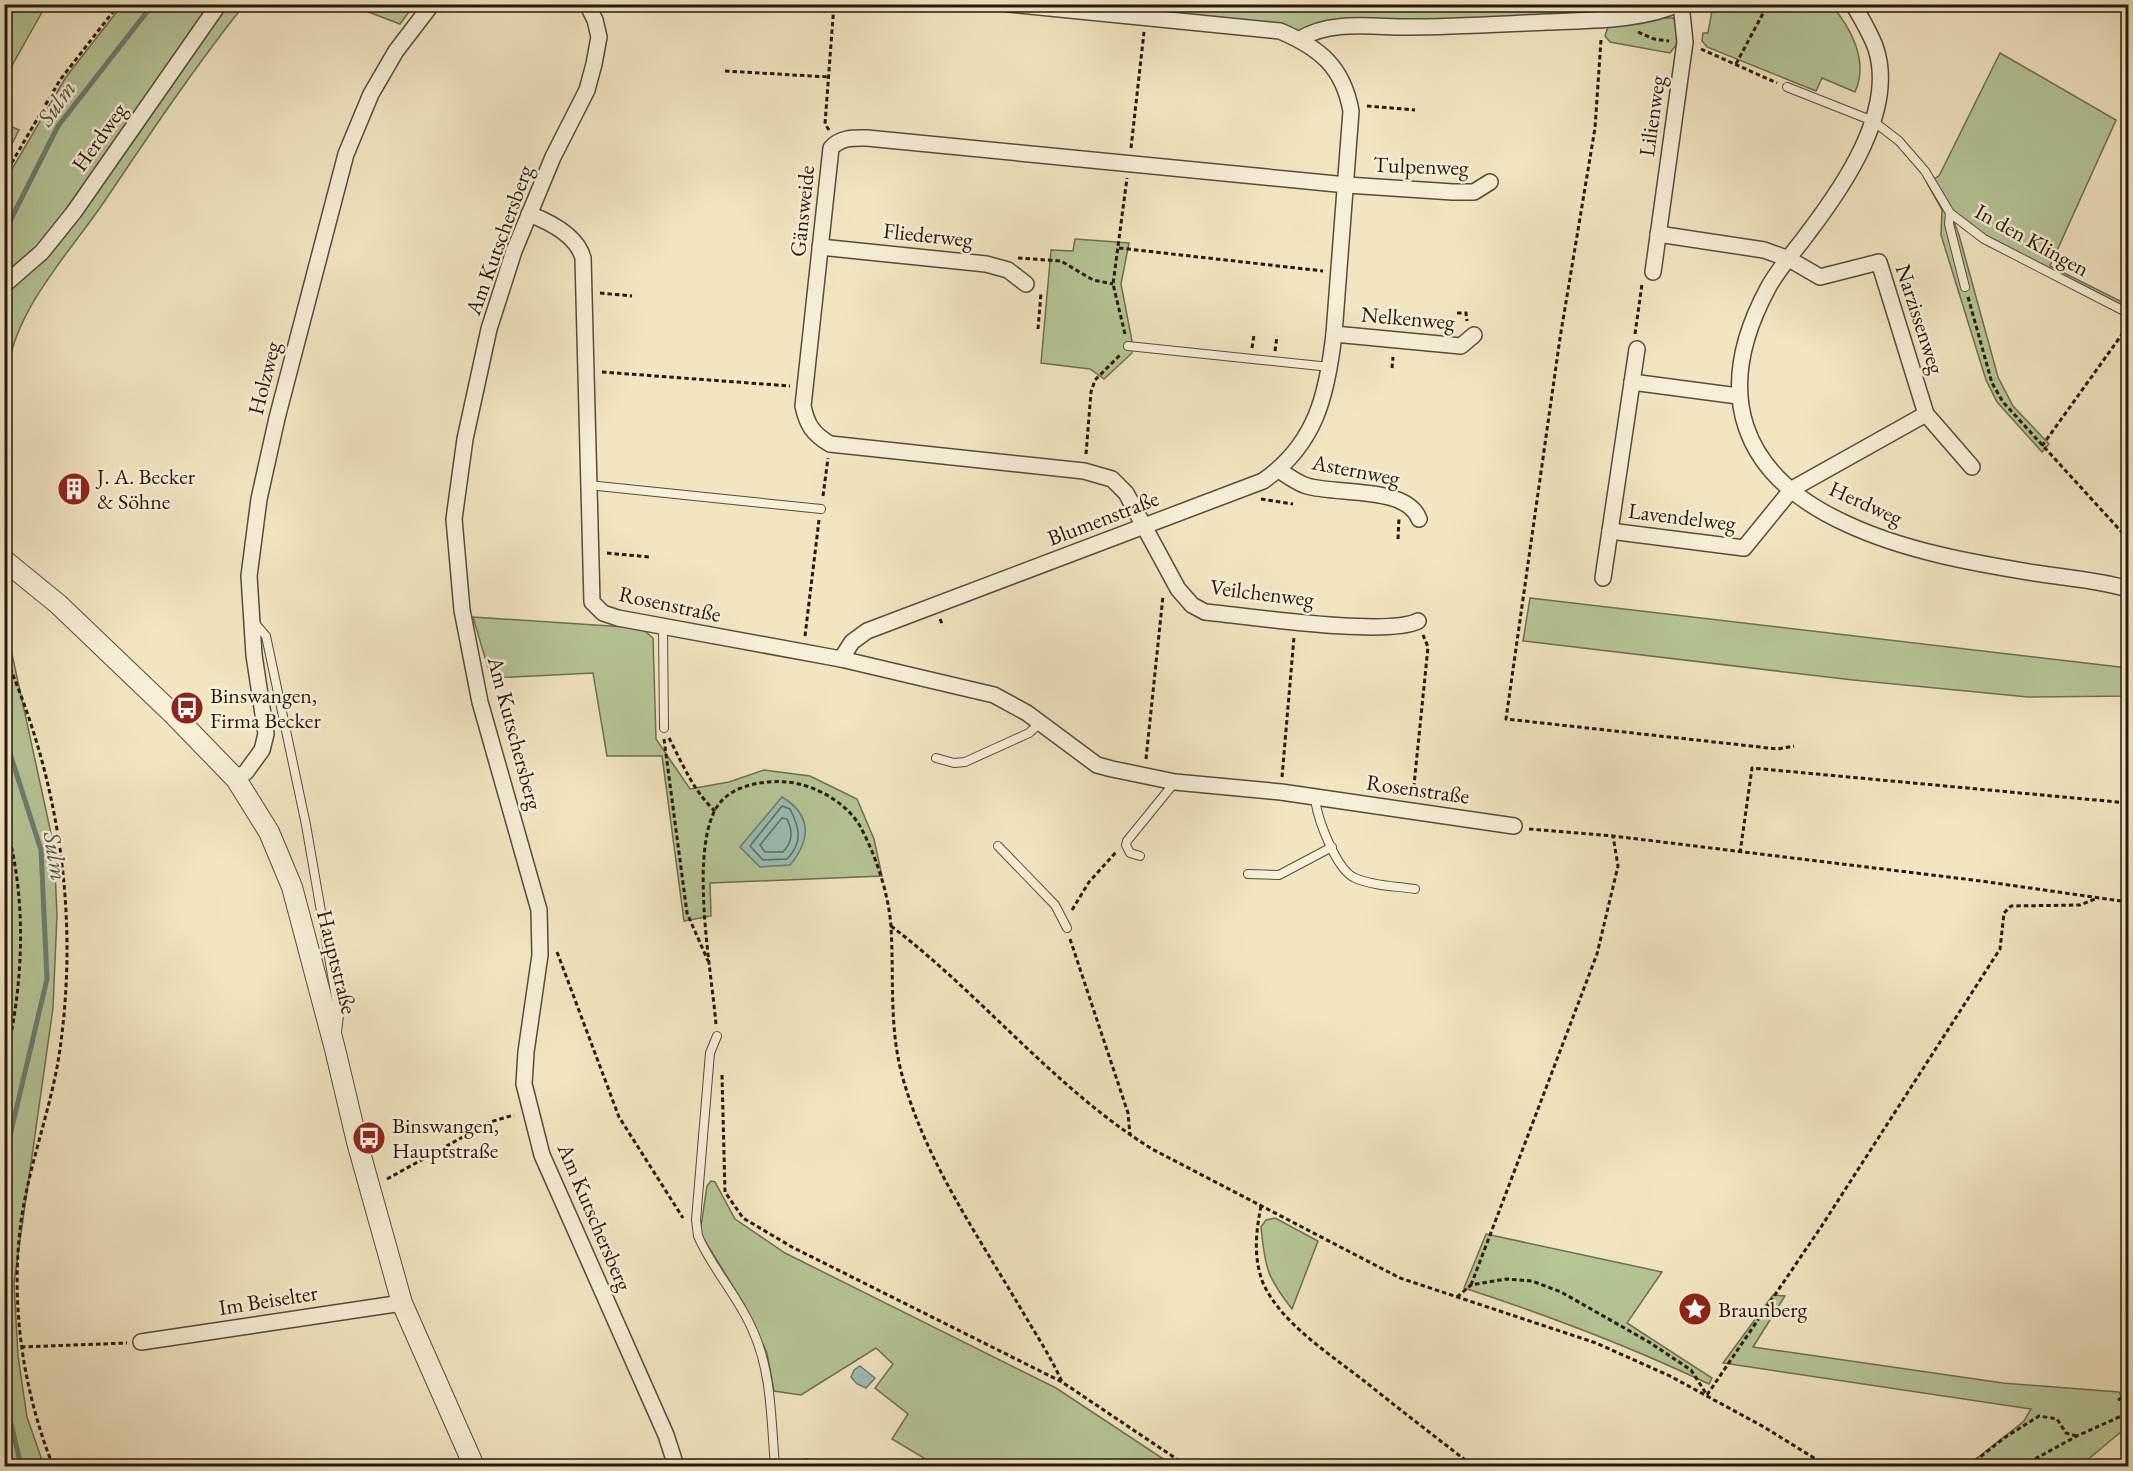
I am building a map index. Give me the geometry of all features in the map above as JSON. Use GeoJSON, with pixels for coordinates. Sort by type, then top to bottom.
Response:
{"type":"FeatureCollection","features":[{"type":"Feature","properties":{"kind":"street","name":"Herdweg"},"geometry":{"type":"LineString","coordinates":[[4,285],[42,252],[74,212],[219,4]]}},
{"type":"Feature","properties":{"kind":"street","name":"Holzweg"},"geometry":{"type":"LineString","coordinates":[[236,779],[246,772],[262,750],[266,734],[251,620],[249,576],[259,499],[277,418],[346,154],[371,94],[396,51],[432,4]]}},
{"type":"Feature","properties":{"kind":"street","name":"Am Kutschersberg"},"geometry":{"type":"LineString","coordinates":[[587,4],[595,20],[599,37],[594,64],[587,90],[553,157],[514,251],[489,329],[465,439],[454,519],[462,610],[480,702],[538,910],[540,955],[526,1052],[524,1084],[542,1155],[666,1435],[676,1467]]}},
{"type":"Feature","properties":{"kind":"street"},"geometry":{"type":"LineString","coordinates":[[1008,4],[1280,31],[1300,39],[1312,32],[1339,27],[1438,27],[1623,16],[1663,12],[1680,4]]}},
{"type":"Feature","properties":{"kind":"street","name":"Lilienweg"},"geometry":{"type":"LineString","coordinates":[[1653,272],[1685,42],[1680,4]]}},
{"type":"Feature","properties":{"kind":"street","name":"Herdweg"},"geometry":{"type":"LineString","coordinates":[[1853,4],[1876,50],[1879,82],[1873,121],[1857,162],[1769,286],[1750,324],[1739,372],[1738,396],[1751,442],[1777,476],[1826,514],[1896,542],[2010,569],[2128,589]]}},
{"type":"Feature","properties":{"kind":"street","name":"Blumenstraße"},"geometry":{"type":"LineString","coordinates":[[841,659],[852,642],[867,631],[1263,481],[1279,470],[1307,435],[1322,403],[1330,367],[1347,185],[1350,105],[1347,88],[1338,73],[1323,56],[1300,39]]}},
{"type":"Feature","properties":{"kind":"street","name":"Gänsweide"},"geometry":{"type":"LineString","coordinates":[[830,444],[810,429],[803,406],[831,148],[837,142],[850,138],[867,138],[1347,185]]}},
{"type":"Feature","properties":{"kind":"street","name":"Tulpenweg"},"geometry":{"type":"LineString","coordinates":[[1347,185],[1474,192],[1490,182]]}},
{"type":"Feature","properties":{"kind":"street","name":"Rosenstraße"},"geometry":{"type":"LineString","coordinates":[[529,214],[572,238],[580,248],[584,292],[592,602],[595,608],[618,618],[663,628],[841,659],[994,695],[1040,723],[1097,765],[1175,782],[1315,796],[1514,826]]}},
{"type":"Feature","properties":{"kind":"street"},"geometry":{"type":"LineString","coordinates":[[1658,234],[1764,250],[1789,259]]}},
{"type":"Feature","properties":{"kind":"street","name":"Fliederweg"},"geometry":{"type":"LineString","coordinates":[[820,247],[986,264],[1008,270],[1026,284]]}},
{"type":"Feature","properties":{"kind":"street","name":"Narzissenweg"},"geometry":{"type":"LineString","coordinates":[[1789,259],[1820,277],[1879,262],[1926,414],[1972,467]]}},
{"type":"Feature","properties":{"kind":"street","name":"Nelkenweg"},"geometry":{"type":"LineString","coordinates":[[1334,334],[1461,346],[1474,335]]}},
{"type":"Feature","properties":{"kind":"street","name":"Lavendelweg"},"geometry":{"type":"LineString","coordinates":[[1603,579],[1637,350]]}},
{"type":"Feature","properties":{"kind":"street"},"geometry":{"type":"LineString","coordinates":[[1632,382],[1738,396]]}},
{"type":"Feature","properties":{"kind":"street"},"geometry":{"type":"LineString","coordinates":[[1792,489],[1926,414]]}},
{"type":"Feature","properties":{"kind":"street"},"geometry":{"type":"LineString","coordinates":[[830,444],[1084,471],[1112,479],[1126,493],[1146,526]]}},
{"type":"Feature","properties":{"kind":"street","name":"Asternweg"},"geometry":{"type":"LineString","coordinates":[[1279,470],[1306,486],[1400,498],[1415,508],[1419,519]]}},
{"type":"Feature","properties":{"kind":"street","name":"Lavendelweg"},"geometry":{"type":"LineString","coordinates":[[1610,531],[1744,548],[1792,489]]}},
{"type":"Feature","properties":{"kind":"street","name":"Veilchenweg"},"geometry":{"type":"LineString","coordinates":[[1146,526],[1166,570],[1178,589],[1192,605],[1205,612],[1373,627],[1407,627],[1418,621]]}},
{"type":"Feature","properties":{"kind":"street","name":"Hauptstraße"},"geometry":{"type":"LineString","coordinates":[[4,560],[58,604],[99,642],[236,779],[269,832],[292,887],[369,1188],[402,1303],[474,1467]]}},
{"type":"Feature","properties":{"kind":"street","name":"Im Beiselter"},"geometry":{"type":"LineString","coordinates":[[141,1342],[402,1303]]}},
{"type":"Feature","properties":{"kind":"lane"},"geometry":{"type":"LineString","coordinates":[[1787,87],[1873,121],[1899,141],[1925,171],[1950,213],[1948,224],[1965,287]]}},
{"type":"Feature","properties":{"kind":"lane","name":"In den Klingen"},"geometry":{"type":"LineString","coordinates":[[1950,213],[1984,239],[2128,313]]}},
{"type":"Feature","properties":{"kind":"lane"},"geometry":{"type":"LineString","coordinates":[[1128,346],[1330,367]]}},
{"type":"Feature","properties":{"kind":"lane"},"geometry":{"type":"LineString","coordinates":[[588,485],[821,509]]}},
{"type":"Feature","properties":{"kind":"lane"},"geometry":{"type":"LineString","coordinates":[[251,620],[266,636],[306,825],[339,1015],[335,1049]]}},
{"type":"Feature","properties":{"kind":"lane"},"geometry":{"type":"LineString","coordinates":[[663,628],[664,728]]}},
{"type":"Feature","properties":{"kind":"lane"},"geometry":{"type":"LineString","coordinates":[[936,758],[954,763],[965,762],[1029,733],[1040,723]]}},
{"type":"Feature","properties":{"kind":"lane"},"geometry":{"type":"LineString","coordinates":[[1140,856],[1130,853],[1126,845],[1175,782]]}},
{"type":"Feature","properties":{"kind":"lane"},"geometry":{"type":"LineString","coordinates":[[1315,796],[1318,817],[1344,870],[1352,877],[1415,889]]}},
{"type":"Feature","properties":{"kind":"lane"},"geometry":{"type":"LineString","coordinates":[[998,846],[1055,905],[1067,928]]}},
{"type":"Feature","properties":{"kind":"lane"},"geometry":{"type":"LineString","coordinates":[[1248,874],[1280,875],[1332,847]]}},
{"type":"Feature","properties":{"kind":"lane"},"geometry":{"type":"LineString","coordinates":[[717,1036],[710,1053],[696,1220],[698,1236],[753,1329],[763,1356],[770,1402],[775,1467]]}},
{"type":"Feature","properties":{"kind":"path"},"geometry":{"type":"LineString","coordinates":[[4,176],[60,80],[119,4]]}},
{"type":"Feature","properties":{"kind":"path"},"geometry":{"type":"LineString","coordinates":[[834,4],[825,124],[837,142]]}},
{"type":"Feature","properties":{"kind":"path"},"geometry":{"type":"LineString","coordinates":[[1411,4],[1437,5]]}},
{"type":"Feature","properties":{"kind":"path"},"geometry":{"type":"LineString","coordinates":[[1736,64],[1768,4]]}},
{"type":"Feature","properties":{"kind":"path"},"geometry":{"type":"LineString","coordinates":[[1623,16],[1627,28],[1654,39],[1685,42],[1787,87]]}},
{"type":"Feature","properties":{"kind":"path"},"geometry":{"type":"LineString","coordinates":[[1084,471],[1091,392],[1095,380],[1128,346],[1113,295],[1113,284],[1146,18]]}},
{"type":"Feature","properties":{"kind":"path"},"geometry":{"type":"LineString","coordinates":[[1601,40],[1595,128],[1560,338],[1506,719],[1778,749],[1794,746]]}},
{"type":"Feature","properties":{"kind":"path"},"geometry":{"type":"LineString","coordinates":[[725,71],[828,77]]}},
{"type":"Feature","properties":{"kind":"path"},"geometry":{"type":"LineString","coordinates":[[1350,105],[1415,110]]}},
{"type":"Feature","properties":{"kind":"path"},"geometry":{"type":"LineString","coordinates":[[1119,248],[1340,273]]}},
{"type":"Feature","properties":{"kind":"path"},"geometry":{"type":"LineString","coordinates":[[1008,270],[1016,258],[1061,261],[1093,280],[1113,284]]}},
{"type":"Feature","properties":{"kind":"path"},"geometry":{"type":"LineString","coordinates":[[1637,350],[1634,345],[1642,281],[1653,272]]}},
{"type":"Feature","properties":{"kind":"path"},"geometry":{"type":"LineString","coordinates":[[1965,287],[1992,383],[2003,402],[2128,539]]}},
{"type":"Feature","properties":{"kind":"path"},"geometry":{"type":"LineString","coordinates":[[584,292],[632,296]]}},
{"type":"Feature","properties":{"kind":"path"},"geometry":{"type":"LineString","coordinates":[[1038,329],[1040,306]]}},
{"type":"Feature","properties":{"kind":"path"},"geometry":{"type":"LineString","coordinates":[[2042,446],[2128,326]]}},
{"type":"Feature","properties":{"kind":"path"},"geometry":{"type":"LineString","coordinates":[[586,371],[805,387]]}},
{"type":"Feature","properties":{"kind":"path"},"geometry":{"type":"LineString","coordinates":[[803,653],[830,444]]}},
{"type":"Feature","properties":{"kind":"path"},"geometry":{"type":"LineString","coordinates":[[590,551],[649,557]]}},
{"type":"Feature","properties":{"kind":"path"},"geometry":{"type":"LineString","coordinates":[[1144,776],[1166,570]]}},
{"type":"Feature","properties":{"kind":"path"},"geometry":{"type":"LineString","coordinates":[[1281,792],[1296,620]]}},
{"type":"Feature","properties":{"kind":"path"},"geometry":{"type":"LineString","coordinates":[[1412,812],[1428,647],[1418,621]]}},
{"type":"Feature","properties":{"kind":"path"},"geometry":{"type":"LineString","coordinates":[[4,654],[25,701],[47,778],[67,902],[67,968],[60,1050],[21,1221],[17,1280],[21,1347],[36,1423],[52,1467]]}},
{"type":"Feature","properties":{"kind":"path"},"geometry":{"type":"LineString","coordinates":[[664,728],[688,775],[706,803],[715,811]]}},
{"type":"Feature","properties":{"kind":"path"},"geometry":{"type":"LineString","coordinates":[[664,728],[664,748],[687,913],[710,964]]}},
{"type":"Feature","properties":{"kind":"path"},"geometry":{"type":"LineString","coordinates":[[1740,853],[1752,768],[2128,803]]}},
{"type":"Feature","properties":{"kind":"path"},"geometry":{"type":"LineString","coordinates":[[717,1036],[704,880],[707,844],[715,811],[730,795],[749,784],[771,781],[798,783],[824,793],[842,805],[860,826],[878,874],[891,926],[893,1021],[902,1074],[919,1124],[951,1192],[1062,1382]]}},
{"type":"Feature","properties":{"kind":"path"},"geometry":{"type":"LineString","coordinates":[[4,818],[18,880],[21,939],[17,1004],[4,1066]]}},
{"type":"Feature","properties":{"kind":"path"},"geometry":{"type":"LineString","coordinates":[[1514,826],[1981,881],[2128,902]]}},
{"type":"Feature","properties":{"kind":"path"},"geometry":{"type":"LineString","coordinates":[[1456,1298],[1471,1285],[1597,954],[1618,866],[1613,836]]}},
{"type":"Feature","properties":{"kind":"path"},"geometry":{"type":"LineString","coordinates":[[1126,845],[1111,856],[1089,882],[1070,914],[1067,928],[1128,1113],[1130,1135]]}},
{"type":"Feature","properties":{"kind":"path"},"geometry":{"type":"LineString","coordinates":[[1707,1395],[1821,1227],[2000,949],[2004,913],[2011,906],[2080,905],[2096,899]]}},
{"type":"Feature","properties":{"kind":"path"},"geometry":{"type":"LineString","coordinates":[[891,926],[918,947],[1066,1083],[1130,1135],[1400,1278],[1596,1343],[1707,1395],[1827,1467]]}},
{"type":"Feature","properties":{"kind":"path"},"geometry":{"type":"LineString","coordinates":[[555,945],[619,1116],[674,1208],[698,1236]]}},
{"type":"Feature","properties":{"kind":"path"},"geometry":{"type":"LineString","coordinates":[[722,1068],[725,1192],[743,1218],[792,1246],[1062,1382],[1187,1467]]}},
{"type":"Feature","properties":{"kind":"path"},"geometry":{"type":"LineString","coordinates":[[369,1188],[490,1122],[531,1111]]}},
{"type":"Feature","properties":{"kind":"path"},"geometry":{"type":"LineString","coordinates":[[1261,1206],[1256,1233],[1256,1256],[1263,1282],[1273,1300],[1296,1325],[1334,1357],[1473,1467]]}},
{"type":"Feature","properties":{"kind":"path"},"geometry":{"type":"LineString","coordinates":[[1471,1285],[1506,1280],[1524,1281],[1561,1292],[1649,1342],[1691,1371],[1707,1395]]}},
{"type":"Feature","properties":{"kind":"path"},"geometry":{"type":"LineString","coordinates":[[21,1347],[141,1342]]}},
{"type":"Feature","properties":{"kind":"path"},"geometry":{"type":"LineString","coordinates":[[2118,1400],[2128,1394]]}},
{"type":"Feature","properties":{"kind":"path"},"geometry":{"type":"LineString","coordinates":[[2022,1467],[2128,1413]]}},
{"type":"Feature","properties":{"kind":"path"},"geometry":{"type":"LineString","coordinates":[[1969,1467],[2004,1438],[2039,1416],[2057,1419],[2066,1433],[2077,1437]]}},
{"type":"Feature","properties":{"kind":"green space"},"geometry":{"type":"Polygon","coordinates":[[[4,5],[46,5],[5,78],[4,5]]]}},
{"type":"Feature","properties":{"kind":"green space"},"geometry":{"type":"Polygon","coordinates":[[[122,5],[244,5],[190,77],[42,287],[18,333],[5,384],[5,181],[66,77],[122,5]]]}},
{"type":"Feature","properties":{"kind":"green space"},"geometry":{"type":"Polygon","coordinates":[[[350,5],[414,5],[400,24],[350,5]]]}},
{"type":"Feature","properties":{"kind":"green space"},"geometry":{"type":"Polygon","coordinates":[[[1015,5],[1661,5],[1593,13],[1339,27],[1300,39],[1015,5]]]}},
{"type":"Feature","properties":{"kind":"green space"},"geometry":{"type":"Polygon","coordinates":[[[1713,5],[1831,5],[1845,24],[1856,46],[1860,69],[1855,92],[1822,78],[1816,91],[1707,47],[1702,41],[1703,33],[1708,33],[1713,5]]]}},
{"type":"Feature","properties":{"kind":"green space"},"geometry":{"type":"Polygon","coordinates":[[[1673,18],[1680,25],[1676,45],[1670,53],[1610,42],[1605,36],[1608,27],[1673,18]]]}},
{"type":"Feature","properties":{"kind":"green space"},"geometry":{"type":"Polygon","coordinates":[[[2000,53],[2116,120],[2050,266],[2128,305],[2128,317],[1984,239],[1951,214],[1959,235],[1998,377],[2013,406],[2049,444],[2042,452],[1997,402],[1986,380],[1941,235],[1942,210],[1927,183],[1939,176],[2000,53]]]}},
{"type":"Feature","properties":{"kind":"green space"},"geometry":{"type":"Polygon","coordinates":[[[5,124],[19,130],[5,158],[5,124]]]}},
{"type":"Feature","properties":{"kind":"green space"},"geometry":{"type":"Polygon","coordinates":[[[1075,239],[1129,243],[1121,284],[1132,341],[1132,353],[1104,379],[1090,369],[1041,363],[1051,250],[1073,251],[1075,239]]]}},
{"type":"Feature","properties":{"kind":"green space"},"geometry":{"type":"Polygon","coordinates":[[[1530,598],[2128,668],[2128,696],[2028,697],[1853,680],[1523,641],[1530,598]]]}},
{"type":"Feature","properties":{"kind":"green space"},"geometry":{"type":"Polygon","coordinates":[[[473,617],[641,628],[653,638],[656,739],[690,789],[729,782],[764,770],[810,776],[857,799],[874,839],[882,876],[710,883],[711,916],[684,921],[662,756],[607,756],[593,673],[491,678],[473,617]]]}},
{"type":"Feature","properties":{"kind":"green space"},"geometry":{"type":"Polygon","coordinates":[[[5,622],[54,847],[57,915],[53,1008],[14,1283],[18,1356],[27,1417],[44,1466],[4,1466],[4,1016],[9,978],[11,882],[4,883],[5,622]]]}},
{"type":"Feature","properties":{"kind":"green space"},"geometry":{"type":"Polygon","coordinates":[[[711,1181],[715,1182],[735,1219],[785,1253],[1056,1388],[1174,1466],[937,1466],[892,1439],[908,1414],[875,1388],[893,1364],[876,1348],[801,1395],[774,1391],[767,1353],[744,1304],[700,1233],[707,1186],[711,1181]]]}},
{"type":"Feature","properties":{"kind":"green space"},"geometry":{"type":"Polygon","coordinates":[[[1275,1218],[1318,1241],[1292,1309],[1272,1280],[1264,1253],[1261,1227],[1266,1220],[1275,1218]]]}},
{"type":"Feature","properties":{"kind":"green space"},"geometry":{"type":"Polygon","coordinates":[[[1486,1234],[1662,1272],[1627,1323],[1712,1378],[1709,1384],[1588,1332],[1464,1288],[1486,1234]]]}},
{"type":"Feature","properties":{"kind":"green space"},"geometry":{"type":"Polygon","coordinates":[[[1773,1295],[1785,1296],[1753,1347],[2003,1383],[2119,1392],[2128,1410],[2128,1426],[2080,1466],[1967,1466],[2024,1421],[2031,1409],[1723,1363],[1773,1295]]]}},
{"type":"Feature","properties":{"kind":"water"},"geometry":{"type":"Polygon","coordinates":[[[782,797],[799,812],[805,828],[805,837],[797,856],[790,865],[760,867],[740,847],[782,797]]]}},
{"type":"Feature","properties":{"kind":"water"},"geometry":{"type":"Polygon","coordinates":[[[860,1366],[875,1378],[866,1388],[857,1384],[851,1377],[854,1370],[860,1366]]]}},
{"type":"Feature","properties":{"kind":"waterway","name":"Sulm"},"geometry":{"type":"LineString","coordinates":[[4,233],[58,126],[153,4]]}},
{"type":"Feature","properties":{"kind":"waterway","name":"Sulm"},"geometry":{"type":"LineString","coordinates":[[4,735],[41,850],[47,979],[4,1161]]}},
{"type":"Feature","properties":{"kind":"waterway","name":"Sulm"},"geometry":{"type":"LineString","coordinates":[[4,1393],[21,1466]]}},
{"type":"Feature","properties":{"kind":"place","name":"J. A. Becker & Söhne"},"geometry":{"type":"Point","coordinates":[74,489]}},
{"type":"Feature","properties":{"kind":"place","name":"Binswangen, Firma Becker"},"geometry":{"type":"Point","coordinates":[187,708]}},
{"type":"Feature","properties":{"kind":"place","name":"Binswangen, Hauptstraße"},"geometry":{"type":"Point","coordinates":[369,1138]}},
{"type":"Feature","properties":{"kind":"place","name":"Braunberg"},"geometry":{"type":"Point","coordinates":[1695,1309]}}]}
